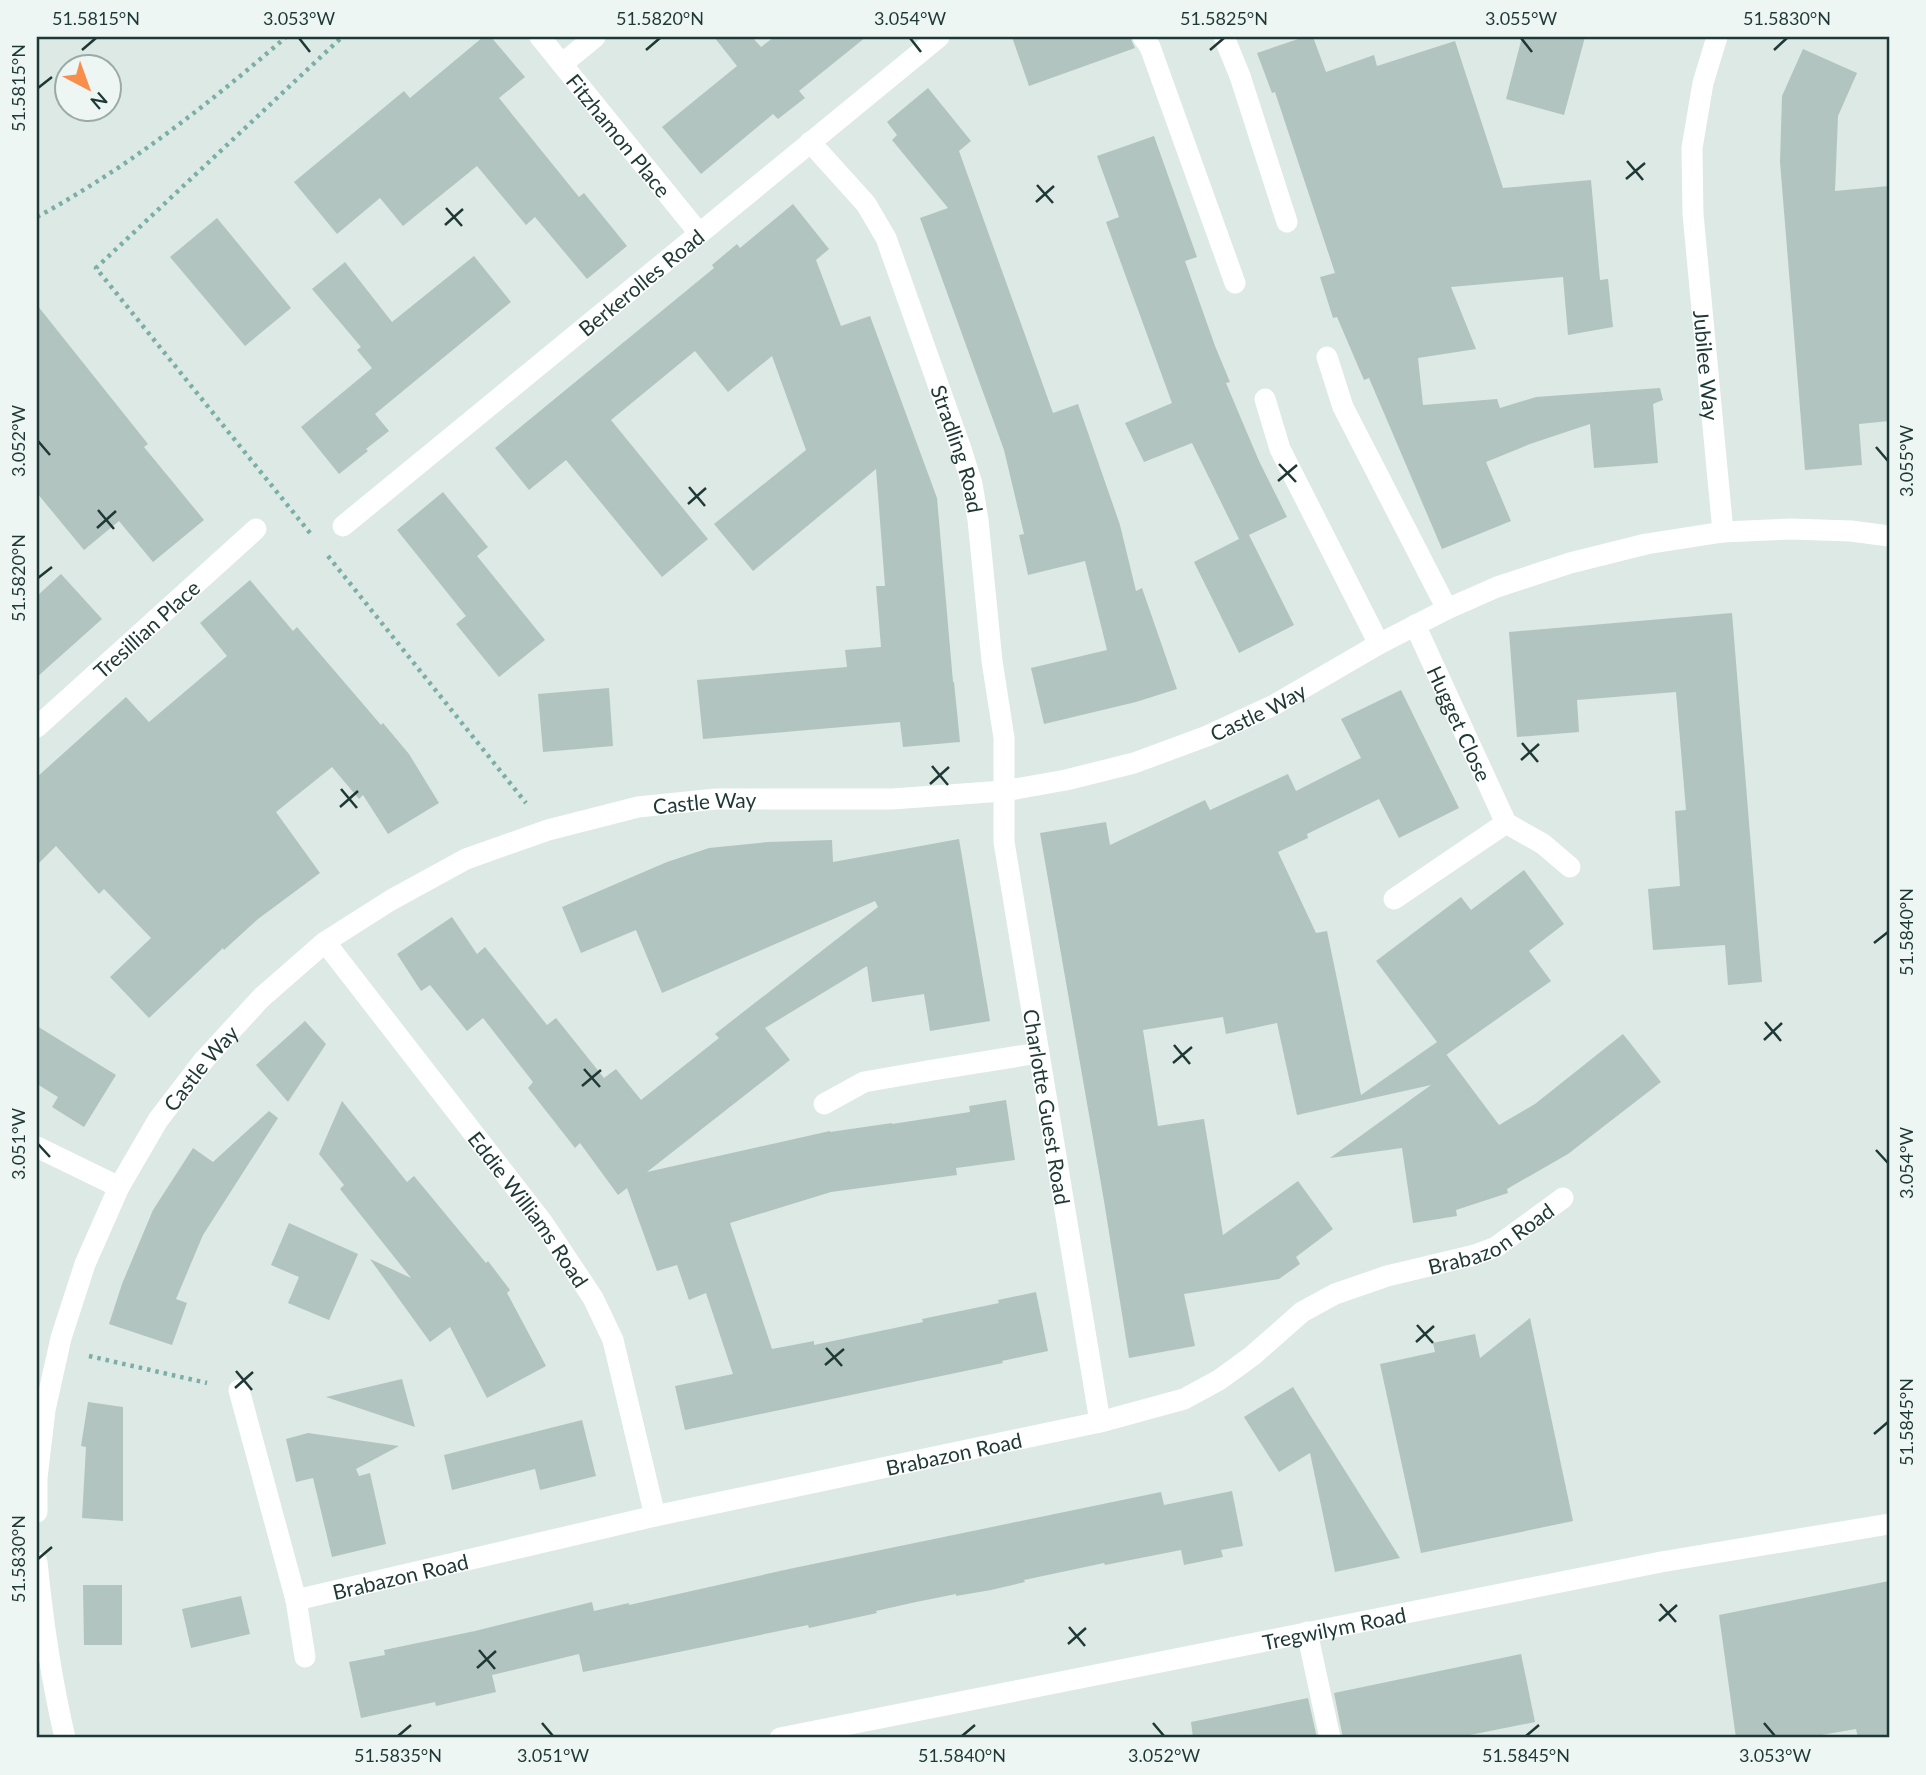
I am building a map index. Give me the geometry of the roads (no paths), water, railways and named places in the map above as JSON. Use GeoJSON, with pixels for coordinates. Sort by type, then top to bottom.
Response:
{"type":"FeatureCollection","features":[{"type":"Feature","properties":{"kind":"street","name":"Fitzhamon Place"},"geometry":{"type":"LineString","coordinates":[[540,37],[699,233]]}},
{"type":"Feature","properties":{"kind":"street"},"geometry":{"type":"LineString","coordinates":[[562,64],[595,37]]}},
{"type":"Feature","properties":{"kind":"street","name":"Berkerolles Road"},"geometry":{"type":"LineString","coordinates":[[343,526],[939,37]]}},
{"type":"Feature","properties":{"kind":"street"},"geometry":{"type":"LineString","coordinates":[[1143,37],[1150,47],[1234,283]]}},
{"type":"Feature","properties":{"kind":"street"},"geometry":{"type":"LineString","coordinates":[[1224,37],[1240,76],[1287,222]]}},
{"type":"Feature","properties":{"kind":"street","name":"Jubilee Way"},"geometry":{"type":"LineString","coordinates":[[1717,37],[1703,83],[1692,148],[1693,214],[1723,532]]}},
{"type":"Feature","properties":{"kind":"street","name":"Stradling Road"},"geometry":{"type":"LineString","coordinates":[[810,142],[866,204],[886,238],[965,460],[978,520],[992,660],[1004,738],[1004,791]]}},
{"type":"Feature","properties":{"kind":"street"},"geometry":{"type":"LineString","coordinates":[[1327,357],[1343,407],[1447,609]]}},
{"type":"Feature","properties":{"kind":"street"},"geometry":{"type":"LineString","coordinates":[[1265,399],[1280,449],[1379,644]]}},
{"type":"Feature","properties":{"kind":"street","name":"Tresillian Place"},"geometry":{"type":"LineString","coordinates":[[37,727],[256,529]]}},
{"type":"Feature","properties":{"kind":"street"},"geometry":{"type":"LineString","coordinates":[[1723,532],[1790,529],[1851,531],[1889,536]]}},
{"type":"Feature","properties":{"kind":"street","name":"Castle Way"},"geometry":{"type":"LineString","coordinates":[[37,1512],[37,1478],[45,1410],[59,1349],[85,1264],[119,1187],[158,1120],[204,1060],[261,998],[325,942],[391,900],[466,859],[548,830],[638,807],[716,799],[892,799],[1004,791],[1066,780],[1134,763],[1207,736],[1274,705],[1379,644],[1497,587],[1570,563],[1646,544],[1723,532]]}},
{"type":"Feature","properties":{"kind":"street","name":"Hugget Close"},"geometry":{"type":"LineString","coordinates":[[1415,625],[1506,823]]}},
{"type":"Feature","properties":{"kind":"street","name":"Charlotte Guest Road"},"geometry":{"type":"LineString","coordinates":[[1004,791],[1004,842],[1100,1422]]}},
{"type":"Feature","properties":{"kind":"street"},"geometry":{"type":"LineString","coordinates":[[1394,899],[1506,823],[1543,844],[1570,867]]}},
{"type":"Feature","properties":{"kind":"street","name":"Eddie Williams Road"},"geometry":{"type":"LineString","coordinates":[[325,942],[543,1223],[593,1298],[613,1340],[655,1516]]}},
{"type":"Feature","properties":{"kind":"street"},"geometry":{"type":"LineString","coordinates":[[824,1104],[864,1082],[1038,1053]]}},
{"type":"Feature","properties":{"kind":"street"},"geometry":{"type":"LineString","coordinates":[[37,1147],[119,1187]]}},
{"type":"Feature","properties":{"kind":"street","name":"Brabazon Road"},"geometry":{"type":"LineString","coordinates":[[296,1600],[655,1516],[1100,1422],[1184,1399],[1219,1380],[1252,1356],[1302,1312],[1335,1294],[1387,1276],[1475,1255],[1496,1247],[1563,1198]]}},
{"type":"Feature","properties":{"kind":"street"},"geometry":{"type":"LineString","coordinates":[[239,1390],[296,1600],[306,1657]]}},
{"type":"Feature","properties":{"kind":"street","name":"Tregwilym Road"},"geometry":{"type":"LineString","coordinates":[[780,1738],[1661,1562],[1889,1524]]}},
{"type":"Feature","properties":{"kind":"street"},"geometry":{"type":"LineString","coordinates":[[37,1562],[44,1634],[65,1738]]}},
{"type":"Feature","properties":{"kind":"street"},"geometry":{"type":"LineString","coordinates":[[1307,1632],[1330,1738]]}}]}
